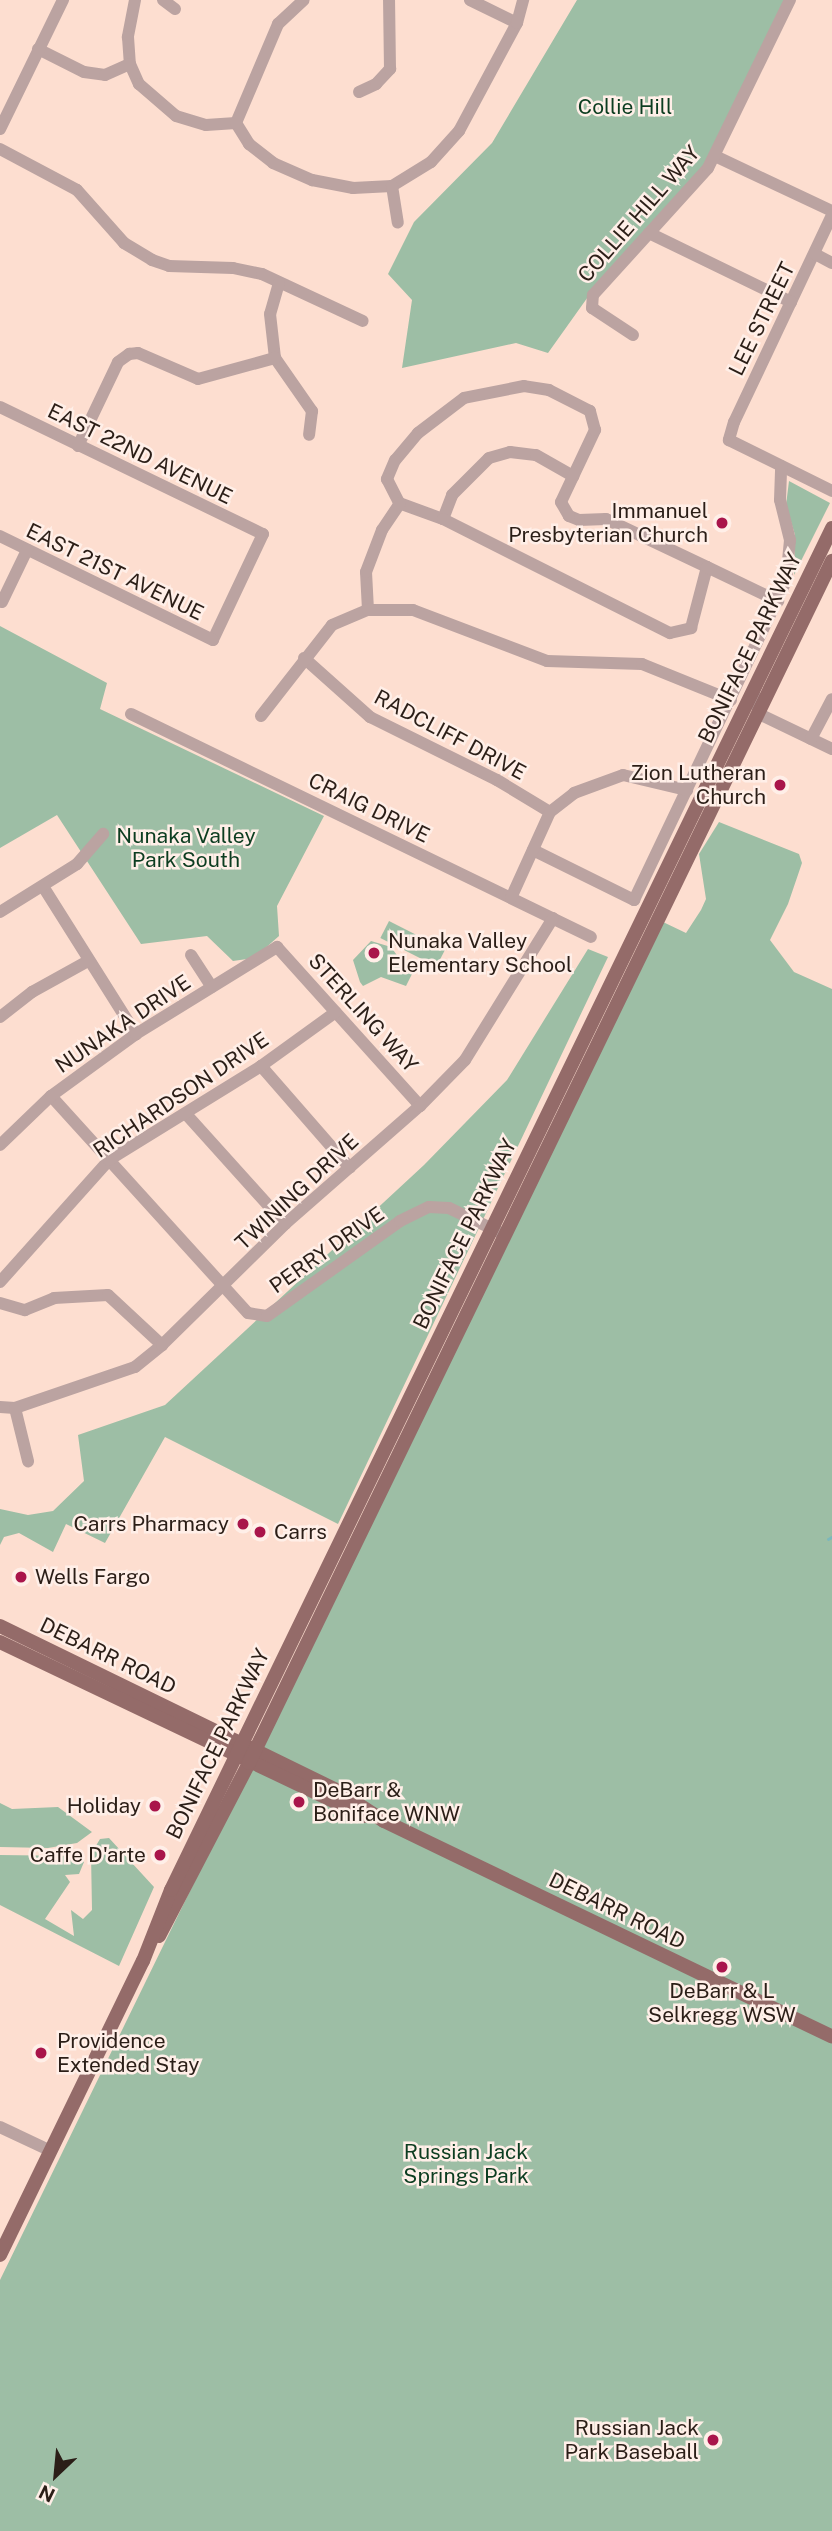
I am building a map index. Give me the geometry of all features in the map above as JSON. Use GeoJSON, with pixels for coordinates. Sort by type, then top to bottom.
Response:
{"type":"FeatureCollection","features":[{"type":"Feature","properties":{"kind":"main road","name":"BONIFACE PARKWAY"},"geometry":{"type":"LineString","coordinates":[[0,2255],[144,1961],[166,1899],[245,1754],[498,1231],[832,528]]}},
{"type":"Feature","properties":{"kind":"main road","name":"BONIFACE PARKWAY"},"geometry":{"type":"LineString","coordinates":[[498,1231],[759,713],[832,561]]}},
{"type":"Feature","properties":{"kind":"main road","name":"DEBARR ROAD"},"geometry":{"type":"LineString","coordinates":[[4,1630],[245,1754]]}},
{"type":"Feature","properties":{"kind":"main road","name":"DEBARR ROAD"},"geometry":{"type":"LineString","coordinates":[[0,1642],[245,1754],[832,2037]]}},
{"type":"Feature","properties":{"kind":"street"},"geometry":{"type":"LineString","coordinates":[[0,129],[6,101],[38,49],[63,0]]}},
{"type":"Feature","properties":{"kind":"street"},"geometry":{"type":"LineString","coordinates":[[135,0],[128,37],[130,64],[139,84],[176,116],[206,125],[236,123]]}},
{"type":"Feature","properties":{"kind":"street"},"geometry":{"type":"LineString","coordinates":[[163,0],[175,9]]}},
{"type":"Feature","properties":{"kind":"street"},"geometry":{"type":"LineString","coordinates":[[236,123],[278,24],[304,0]]}},
{"type":"Feature","properties":{"kind":"street"},"geometry":{"type":"LineString","coordinates":[[359,92],[376,84],[390,69],[389,0]]}},
{"type":"Feature","properties":{"kind":"street"},"geometry":{"type":"LineString","coordinates":[[470,0],[517,23]]}},
{"type":"Feature","properties":{"kind":"street"},"geometry":{"type":"LineString","coordinates":[[236,123],[249,144],[273,163],[312,180],[353,188],[392,186],[430,162],[459,131],[517,23],[523,0]]}},
{"type":"Feature","properties":{"kind":"street","name":"COLLIE HILL WAY"},"geometry":{"type":"LineString","coordinates":[[633,335],[598,314],[590,302],[715,156],[790,0]]}},
{"type":"Feature","properties":{"kind":"street"},"geometry":{"type":"LineString","coordinates":[[38,49],[83,72],[105,75],[130,64]]}},
{"type":"Feature","properties":{"kind":"street"},"geometry":{"type":"LineString","coordinates":[[0,149],[77,190],[124,243],[152,260],[187,268],[233,268],[279,283],[363,321]]}},
{"type":"Feature","properties":{"kind":"street"},"geometry":{"type":"LineString","coordinates":[[715,156],[832,213]]}},
{"type":"Feature","properties":{"kind":"street"},"geometry":{"type":"LineString","coordinates":[[392,186],[398,223]]}},
{"type":"Feature","properties":{"kind":"street","name":"LEE STREET"},"geometry":{"type":"LineString","coordinates":[[781,466],[729,440],[832,213]]}},
{"type":"Feature","properties":{"kind":"street"},"geometry":{"type":"LineString","coordinates":[[649,233],[791,302]]}},
{"type":"Feature","properties":{"kind":"street"},"geometry":{"type":"LineString","coordinates":[[815,254],[832,262]]}},
{"type":"Feature","properties":{"kind":"street"},"geometry":{"type":"LineString","coordinates":[[279,283],[270,314],[275,358],[312,411],[309,435]]}},
{"type":"Feature","properties":{"kind":"street"},"geometry":{"type":"LineString","coordinates":[[78,446],[118,362],[129,354],[138,353],[198,379],[212,378],[275,358]]}},
{"type":"Feature","properties":{"kind":"street"},"geometry":{"type":"LineString","coordinates":[[707,567],[691,628],[670,633],[443,519],[400,503],[387,479],[395,460],[430,421],[464,398],[486,391],[524,386],[549,390],[590,411],[595,430],[561,502],[569,516],[606,519],[707,567],[778,601]]}},
{"type":"Feature","properties":{"kind":"street","name":"EAST 22ND AVENUE"},"geometry":{"type":"LineString","coordinates":[[0,407],[263,534],[213,640]]}},
{"type":"Feature","properties":{"kind":"street"},"geometry":{"type":"LineString","coordinates":[[443,519],[452,495],[489,458],[510,452],[536,455],[573,476]]}},
{"type":"Feature","properties":{"kind":"street"},"geometry":{"type":"LineString","coordinates":[[533,850],[634,900],[786,581],[790,540],[780,500],[781,466],[832,491]]}},
{"type":"Feature","properties":{"kind":"street"},"geometry":{"type":"LineString","coordinates":[[368,610],[366,572],[382,530],[400,503]]}},
{"type":"Feature","properties":{"kind":"street","name":"EAST 21ST AVENUE"},"geometry":{"type":"LineString","coordinates":[[0,537],[213,640]]}},
{"type":"Feature","properties":{"kind":"street"},"geometry":{"type":"LineString","coordinates":[[2,602],[27,550]]}},
{"type":"Feature","properties":{"kind":"street"},"geometry":{"type":"LineString","coordinates":[[261,716],[304,657],[332,625],[368,610],[413,610],[547,661],[642,664],[731,699]]}},
{"type":"Feature","properties":{"kind":"street","name":"RADCLIFF DRIVE"},"geometry":{"type":"LineString","coordinates":[[304,657],[370,717],[497,780],[550,813]]}},
{"type":"Feature","properties":{"kind":"street"},"geometry":{"type":"LineString","coordinates":[[753,691],[759,713],[832,749]]}},
{"type":"Feature","properties":{"kind":"street"},"geometry":{"type":"LineString","coordinates":[[811,739],[832,699]]}},
{"type":"Feature","properties":{"kind":"street","name":"CRAIG DRIVE"},"geometry":{"type":"LineString","coordinates":[[131,714],[591,937]]}},
{"type":"Feature","properties":{"kind":"street"},"geometry":{"type":"LineString","coordinates":[[511,898],[550,813],[574,793],[623,775],[687,790]]}},
{"type":"Feature","properties":{"kind":"street"},"geometry":{"type":"LineString","coordinates":[[0,912],[44,888],[76,864],[103,834]]}},
{"type":"Feature","properties":{"kind":"street"},"geometry":{"type":"LineString","coordinates":[[44,888],[136,1034]]}},
{"type":"Feature","properties":{"kind":"street","name":"TWINING DRIVE"},"geometry":{"type":"LineString","coordinates":[[0,1407],[15,1408],[135,1367],[162,1345],[225,1287],[285,1224],[420,1106],[465,1060],[553,918]]}},
{"type":"Feature","properties":{"kind":"street","name":"STERLING WAY"},"geometry":{"type":"LineString","coordinates":[[277,947],[420,1106]]}},
{"type":"Feature","properties":{"kind":"street","name":"NUNAKA DRIVE"},"geometry":{"type":"LineString","coordinates":[[0,1145],[51,1096],[136,1034],[277,947]]}},
{"type":"Feature","properties":{"kind":"street"},"geometry":{"type":"LineString","coordinates":[[191,955],[212,987]]}},
{"type":"Feature","properties":{"kind":"street"},"geometry":{"type":"LineString","coordinates":[[0,1017],[32,992],[88,961]]}},
{"type":"Feature","properties":{"kind":"street","name":"RICHARDSON DRIVE"},"geometry":{"type":"LineString","coordinates":[[0,1282],[109,1160],[261,1066],[336,1012]]}},
{"type":"Feature","properties":{"kind":"street"},"geometry":{"type":"LineString","coordinates":[[261,1066],[350,1168]]}},
{"type":"Feature","properties":{"kind":"street","name":"PERRY DRIVE"},"geometry":{"type":"LineString","coordinates":[[51,1096],[248,1313],[267,1316],[400,1222],[429,1207],[449,1208],[498,1231]]}},
{"type":"Feature","properties":{"kind":"street"},"geometry":{"type":"LineString","coordinates":[[186,1114],[285,1224]]}},
{"type":"Feature","properties":{"kind":"street"},"geometry":{"type":"LineString","coordinates":[[0,1303],[25,1310],[54,1298],[108,1295],[162,1345]]}},
{"type":"Feature","properties":{"kind":"street"},"geometry":{"type":"LineString","coordinates":[[15,1408],[28,1461]]}},
{"type":"Feature","properties":{"kind":"street"},"geometry":{"type":"LineString","coordinates":[[0,2127],[51,2151]]}},
{"type":"Feature","properties":{"kind":"green space","name":"Collie Hill"},"geometry":{"type":"Polygon","coordinates":[[[577,0],[786,0],[707,164],[595,287],[548,353],[516,343],[402,368],[412,300],[388,274],[414,222],[492,143],[577,0]]]}},
{"type":"Feature","properties":{"kind":"green space"},"geometry":{"type":"Polygon","coordinates":[[[789,481],[830,503],[794,575],[795,535],[786,505],[789,481]]]}},
{"type":"Feature","properties":{"kind":"green space","name":"Nunaka Valley Park South"},"geometry":{"type":"Polygon","coordinates":[[[0,626],[107,683],[100,709],[324,816],[277,906],[279,936],[254,958],[233,961],[207,936],[141,944],[57,815],[0,848],[0,626]]]}},
{"type":"Feature","properties":{"kind":"green space","name":"Russian Jack Springs Park"},"geometry":{"type":"Polygon","coordinates":[[[719,822],[799,854],[802,863],[788,904],[770,940],[794,972],[832,989],[832,2531],[0,2531],[0,2280],[663,922],[686,933],[701,910],[706,899],[699,854],[719,822]]]}},
{"type":"Feature","properties":{"kind":"green space"},"geometry":{"type":"Polygon","coordinates":[[[389,921],[445,950],[437,967],[380,938],[389,921]]]}},
{"type":"Feature","properties":{"kind":"green space"},"geometry":{"type":"Polygon","coordinates":[[[371,941],[391,947],[404,965],[414,970],[406,986],[381,977],[363,986],[353,960],[371,941]]]}},
{"type":"Feature","properties":{"kind":"green space"},"geometry":{"type":"Polygon","coordinates":[[[588,949],[608,957],[338,1524],[165,1437],[105,1543],[66,1524],[53,1552],[19,1533],[4,1537],[0,1545],[0,1509],[28,1515],[53,1511],[84,1481],[78,1435],[165,1405],[424,1165],[507,1080],[588,949]]]}},
{"type":"Feature","properties":{"kind":"green space"},"geometry":{"type":"Polygon","coordinates":[[[0,1803],[12,1809],[58,1807],[92,1832],[77,1843],[48,1848],[0,1847],[0,1803]]]}},
{"type":"Feature","properties":{"kind":"green space"},"geometry":{"type":"Polygon","coordinates":[[[109,1838],[154,1887],[119,1966],[0,1905],[0,1855],[78,1856],[84,1862],[79,1874],[65,1875],[70,1882],[45,1919],[74,1936],[71,1910],[83,1919],[92,1910],[91,1854],[100,1839],[109,1838]]]}},
{"type":"Feature","properties":{"kind":"waterway"},"geometry":{"type":"LineString","coordinates":[[828,1539],[832,1537]]}},
{"type":"Feature","properties":{"kind":"place","name":"Immanuel Presbyterian Church"},"geometry":{"type":"Point","coordinates":[722,523]}},
{"type":"Feature","properties":{"kind":"place","name":"Zion Lutheran Church"},"geometry":{"type":"Point","coordinates":[780,785]}},
{"type":"Feature","properties":{"kind":"place","name":"Nunaka Valley Elementary School"},"geometry":{"type":"Point","coordinates":[374,953]}},
{"type":"Feature","properties":{"kind":"place","name":"Carrs Pharmacy"},"geometry":{"type":"Point","coordinates":[243,1524]}},
{"type":"Feature","properties":{"kind":"place","name":"Carrs"},"geometry":{"type":"Point","coordinates":[260,1532]}},
{"type":"Feature","properties":{"kind":"place","name":"Wells Fargo"},"geometry":{"type":"Point","coordinates":[21,1577]}},
{"type":"Feature","properties":{"kind":"place","name":"DeBarr & Boniface WNW"},"geometry":{"type":"Point","coordinates":[299,1802]}},
{"type":"Feature","properties":{"kind":"place","name":"Holiday"},"geometry":{"type":"Point","coordinates":[155,1806]}},
{"type":"Feature","properties":{"kind":"place","name":"Caffe D'arte"},"geometry":{"type":"Point","coordinates":[160,1855]}},
{"type":"Feature","properties":{"kind":"place","name":"DeBarr & L Selkregg WSW"},"geometry":{"type":"Point","coordinates":[722,1967]}},
{"type":"Feature","properties":{"kind":"place","name":"Providence Extended Stay"},"geometry":{"type":"Point","coordinates":[41,2053]}},
{"type":"Feature","properties":{"kind":"place","name":"Russian Jack Park Baseball"},"geometry":{"type":"Point","coordinates":[713,2440]}}]}
